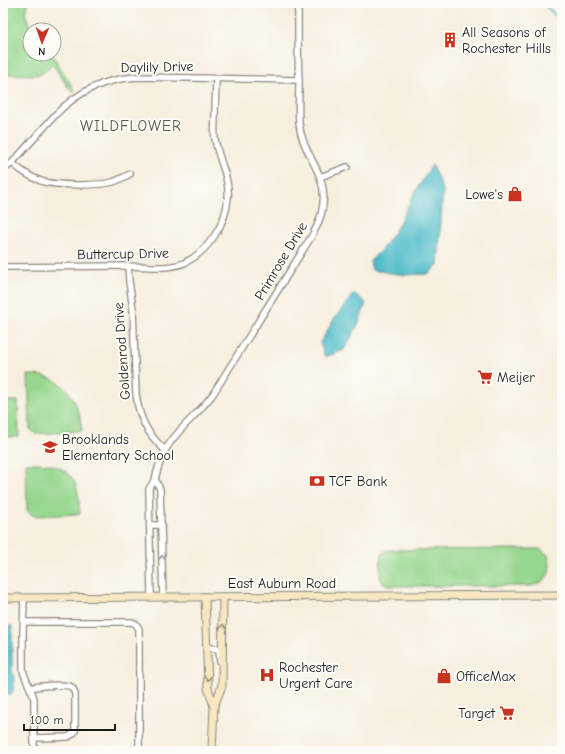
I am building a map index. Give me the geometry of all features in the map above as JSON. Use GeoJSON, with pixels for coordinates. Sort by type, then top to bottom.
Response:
{"type":"FeatureCollection","features":[{"type":"Feature","properties":{"kind":"main road","name":"East Auburn Road"},"geometry":{"type":"LineString","coordinates":[[3,598],[562,595]]}},
{"type":"Feature","properties":{"kind":"main road"},"geometry":{"type":"LineString","coordinates":[[205,597],[208,688],[214,706]]}},
{"type":"Feature","properties":{"kind":"main road"},"geometry":{"type":"LineString","coordinates":[[212,751],[214,706],[222,686],[223,597]]}},
{"type":"Feature","properties":{"kind":"street","name":"Primrose Drive"},"geometry":{"type":"LineString","coordinates":[[151,597],[149,489],[155,479],[158,466],[165,450],[178,432],[202,408],[213,394],[313,234],[320,220],[323,206],[323,193],[320,178],[304,146],[300,134],[298,13],[296,3]]}},
{"type":"Feature","properties":{"kind":"street","name":"Daylily Drive"},"geometry":{"type":"LineString","coordinates":[[3,170],[12,163],[56,114],[76,96],[97,85],[113,80],[129,78],[299,80]]}},
{"type":"Feature","properties":{"kind":"street","name":"Buttercup Drive"},"geometry":{"type":"LineString","coordinates":[[3,267],[166,267],[186,262],[204,250],[213,238],[221,223],[227,210],[229,197],[228,180],[218,152],[215,138],[216,79]]}},
{"type":"Feature","properties":{"kind":"street"},"geometry":{"type":"LineString","coordinates":[[12,163],[30,176],[43,182],[55,184],[99,184],[112,182],[130,174]]}},
{"type":"Feature","properties":{"kind":"street"},"geometry":{"type":"LineString","coordinates":[[320,178],[347,167]]}},
{"type":"Feature","properties":{"kind":"street","name":"Goldenrod Drive"},"geometry":{"type":"LineString","coordinates":[[128,266],[128,281],[133,309],[136,394],[138,408],[149,432],[165,450]]}},
{"type":"Feature","properties":{"kind":"street"},"geometry":{"type":"LineString","coordinates":[[155,479],[160,489],[163,597]]}},
{"type":"Feature","properties":{"kind":"street"},"geometry":{"type":"LineString","coordinates":[[150,525],[162,525]]}},
{"type":"Feature","properties":{"kind":"street"},"geometry":{"type":"LineString","coordinates":[[24,598],[23,670],[34,699],[34,751]]}},
{"type":"Feature","properties":{"kind":"street"},"geometry":{"type":"LineString","coordinates":[[24,622],[131,622],[136,624],[139,629],[139,751]]}},
{"type":"Feature","properties":{"kind":"street"},"geometry":{"type":"LineString","coordinates":[[207,649],[218,649],[222,669]]}},
{"type":"Feature","properties":{"kind":"street"},"geometry":{"type":"LineString","coordinates":[[30,688],[36,686],[69,686],[74,690],[75,694],[75,731],[73,734],[68,737],[34,738]]}},
{"type":"Feature","properties":{"kind":"green space"},"geometry":{"type":"Polygon","coordinates":[[[3,3],[28,3],[25,13],[28,22],[22,22],[22,62],[57,62],[75,91],[72,93],[53,65],[40,75],[3,74],[3,3]]]}},
{"type":"Feature","properties":{"kind":"green space"},"geometry":{"type":"Polygon","coordinates":[[[28,375],[41,376],[51,379],[60,384],[67,391],[73,399],[77,409],[82,431],[36,434],[30,429],[28,375]]]}},
{"type":"Feature","properties":{"kind":"green space"},"geometry":{"type":"Polygon","coordinates":[[[3,401],[18,401],[19,437],[3,437],[3,401]]]}},
{"type":"Feature","properties":{"kind":"green space"},"geometry":{"type":"Polygon","coordinates":[[[26,463],[47,464],[60,468],[66,472],[75,483],[79,498],[80,514],[34,516],[27,511],[26,463]]]}},
{"type":"Feature","properties":{"kind":"green space"},"geometry":{"type":"Polygon","coordinates":[[[540,549],[548,555],[550,566],[548,575],[541,582],[530,586],[389,586],[382,582],[380,577],[381,556],[384,552],[389,550],[540,549]]]}},
{"type":"Feature","properties":{"kind":"water"},"geometry":{"type":"Polygon","coordinates":[[[432,165],[443,190],[438,265],[428,274],[404,275],[372,270],[370,261],[381,250],[396,229],[414,194],[432,165]]]}},
{"type":"Feature","properties":{"kind":"water"},"geometry":{"type":"Polygon","coordinates":[[[354,293],[366,303],[358,325],[344,350],[325,357],[320,343],[334,319],[354,293]]]}},
{"type":"Feature","properties":{"kind":"water"},"geometry":{"type":"Polygon","coordinates":[[[3,626],[12,626],[12,672],[15,680],[12,694],[3,694],[3,626]]]}},
{"type":"Feature","properties":{"kind":"waterway"},"geometry":{"type":"LineString","coordinates":[[542,3],[562,21]]}},
{"type":"Feature","properties":{"kind":"place","name":"All Seasons of Rochester Hills"},"geometry":{"type":"Point","coordinates":[450,40]}},
{"type":"Feature","properties":{"kind":"place","name":"Lowe's"},"geometry":{"type":"Point","coordinates":[515,194]}},
{"type":"Feature","properties":{"kind":"place","name":"Meijer"},"geometry":{"type":"Point","coordinates":[485,377]}},
{"type":"Feature","properties":{"kind":"place","name":"Brooklands Elementary School"},"geometry":{"type":"Point","coordinates":[50,447]}},
{"type":"Feature","properties":{"kind":"place","name":"TCF Bank"},"geometry":{"type":"Point","coordinates":[317,481]}},
{"type":"Feature","properties":{"kind":"place","name":"Rochester Urgent Care"},"geometry":{"type":"Point","coordinates":[267,675]}},
{"type":"Feature","properties":{"kind":"place","name":"OfficeMax"},"geometry":{"type":"Point","coordinates":[444,676]}},
{"type":"Feature","properties":{"kind":"place","name":"Target"},"geometry":{"type":"Point","coordinates":[507,713]}},
{"type":"Feature","properties":{"kind":"district","name":"WILDFLOWER"},"geometry":{"type":"Point","coordinates":[131,126]}}]}
